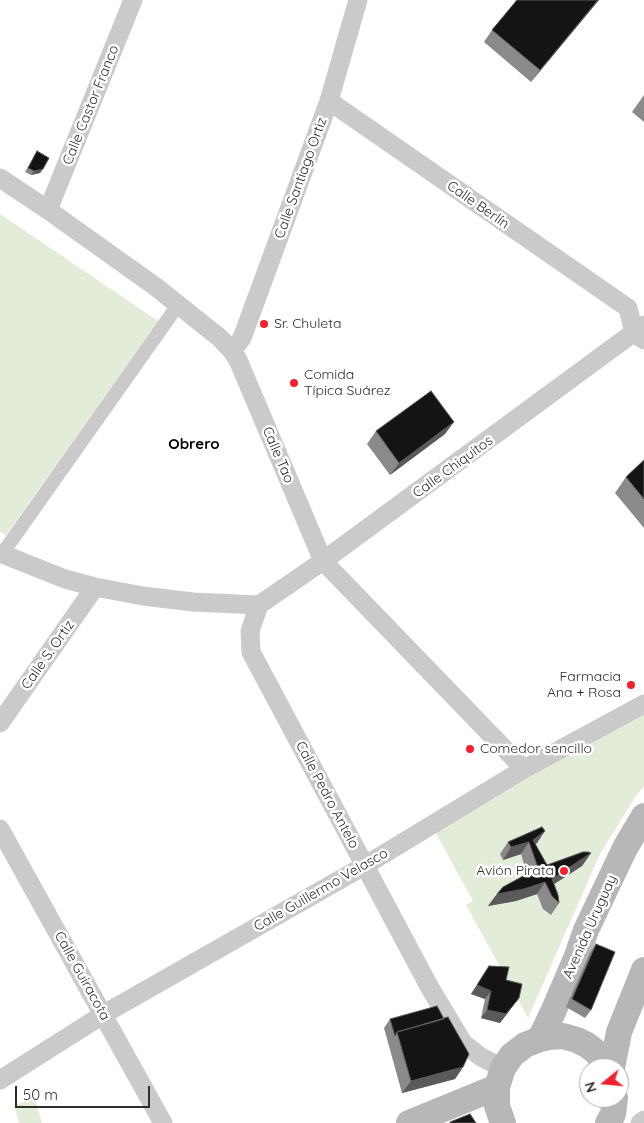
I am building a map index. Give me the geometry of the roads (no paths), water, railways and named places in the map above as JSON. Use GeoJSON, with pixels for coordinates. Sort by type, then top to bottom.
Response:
{"type":"FeatureCollection","features":[{"type":"Feature","properties":{"kind":"main road","name":"Avenida Uruguay"},"geometry":{"type":"LineString","coordinates":[[540,1039],[577,956],[586,930],[625,848],[644,816]]}},
{"type":"Feature","properties":{"kind":"main road"},"geometry":{"type":"LineString","coordinates":[[614,1058],[618,1032],[644,970]]}},
{"type":"Feature","properties":{"kind":"main road"},"geometry":{"type":"LineString","coordinates":[[503,1123],[497,1106],[500,1078],[512,1055],[525,1045],[540,1039],[563,1036],[587,1045],[600,1058]]}},
{"type":"Feature","properties":{"kind":"main road"},"geometry":{"type":"LineString","coordinates":[[409,1123],[500,1078]]}},
{"type":"Feature","properties":{"kind":"main road"},"geometry":{"type":"LineString","coordinates":[[608,1123],[614,1108]]}},
{"type":"Feature","properties":{"kind":"street","name":"Calle Castor Franco"},"geometry":{"type":"LineString","coordinates":[[48,210],[133,0]]}},
{"type":"Feature","properties":{"kind":"street","name":"Calle Santiago Ortiz"},"geometry":{"type":"LineString","coordinates":[[232,351],[242,338],[329,101],[358,0]]}},
{"type":"Feature","properties":{"kind":"street","name":"Calle Berlín"},"geometry":{"type":"LineString","coordinates":[[329,101],[636,312],[641,333]]}},
{"type":"Feature","properties":{"kind":"street","name":"Calle Tao"},"geometry":{"type":"LineString","coordinates":[[0,178],[156,287],[220,338],[232,351],[238,360],[323,561],[524,769]]}},
{"type":"Feature","properties":{"kind":"street"},"geometry":{"type":"LineString","coordinates":[[178,305],[1,554],[65,579],[95,587],[143,596],[193,602],[259,605]]}},
{"type":"Feature","properties":{"kind":"street","name":"Calle Chiquitos"},"geometry":{"type":"LineString","coordinates":[[259,605],[641,333]]}},
{"type":"Feature","properties":{"kind":"street","name":"Calle S. Ortiz"},"geometry":{"type":"LineString","coordinates":[[0,722],[95,587]]}},
{"type":"Feature","properties":{"kind":"street","name":"Calle Pedro Antelo"},"geometry":{"type":"LineString","coordinates":[[259,605],[250,631],[252,652],[430,988],[463,1043],[481,1057],[500,1078]]}},
{"type":"Feature","properties":{"kind":"street","name":"Calle Guillermo Velasco"},"geometry":{"type":"LineString","coordinates":[[0,1080],[104,1014],[364,866],[524,769],[644,704]]}},
{"type":"Feature","properties":{"kind":"street","name":"Calle Guiracota"},"geometry":{"type":"LineString","coordinates":[[0,829],[163,1123]]}},
{"type":"Feature","properties":{"kind":"street"},"geometry":{"type":"LineString","coordinates":[[640,1123],[644,1120]]}},
{"type":"Feature","properties":{"kind":"place","name":"Sr. Chuleta"},"geometry":{"type":"Point","coordinates":[264,324]}},
{"type":"Feature","properties":{"kind":"place","name":"Comida Típica Suárez"},"geometry":{"type":"Point","coordinates":[294,383]}},
{"type":"Feature","properties":{"kind":"place","name":"Farmacia Ana + Rosa"},"geometry":{"type":"Point","coordinates":[631,685]}},
{"type":"Feature","properties":{"kind":"place","name":"Comedor sencillo"},"geometry":{"type":"Point","coordinates":[470,749]}},
{"type":"Feature","properties":{"kind":"place","name":"Avión Pirata"},"geometry":{"type":"Point","coordinates":[564,871]}},
{"type":"Feature","properties":{"kind":"district","name":"Obrero"},"geometry":{"type":"Point","coordinates":[194,444]}}]}
